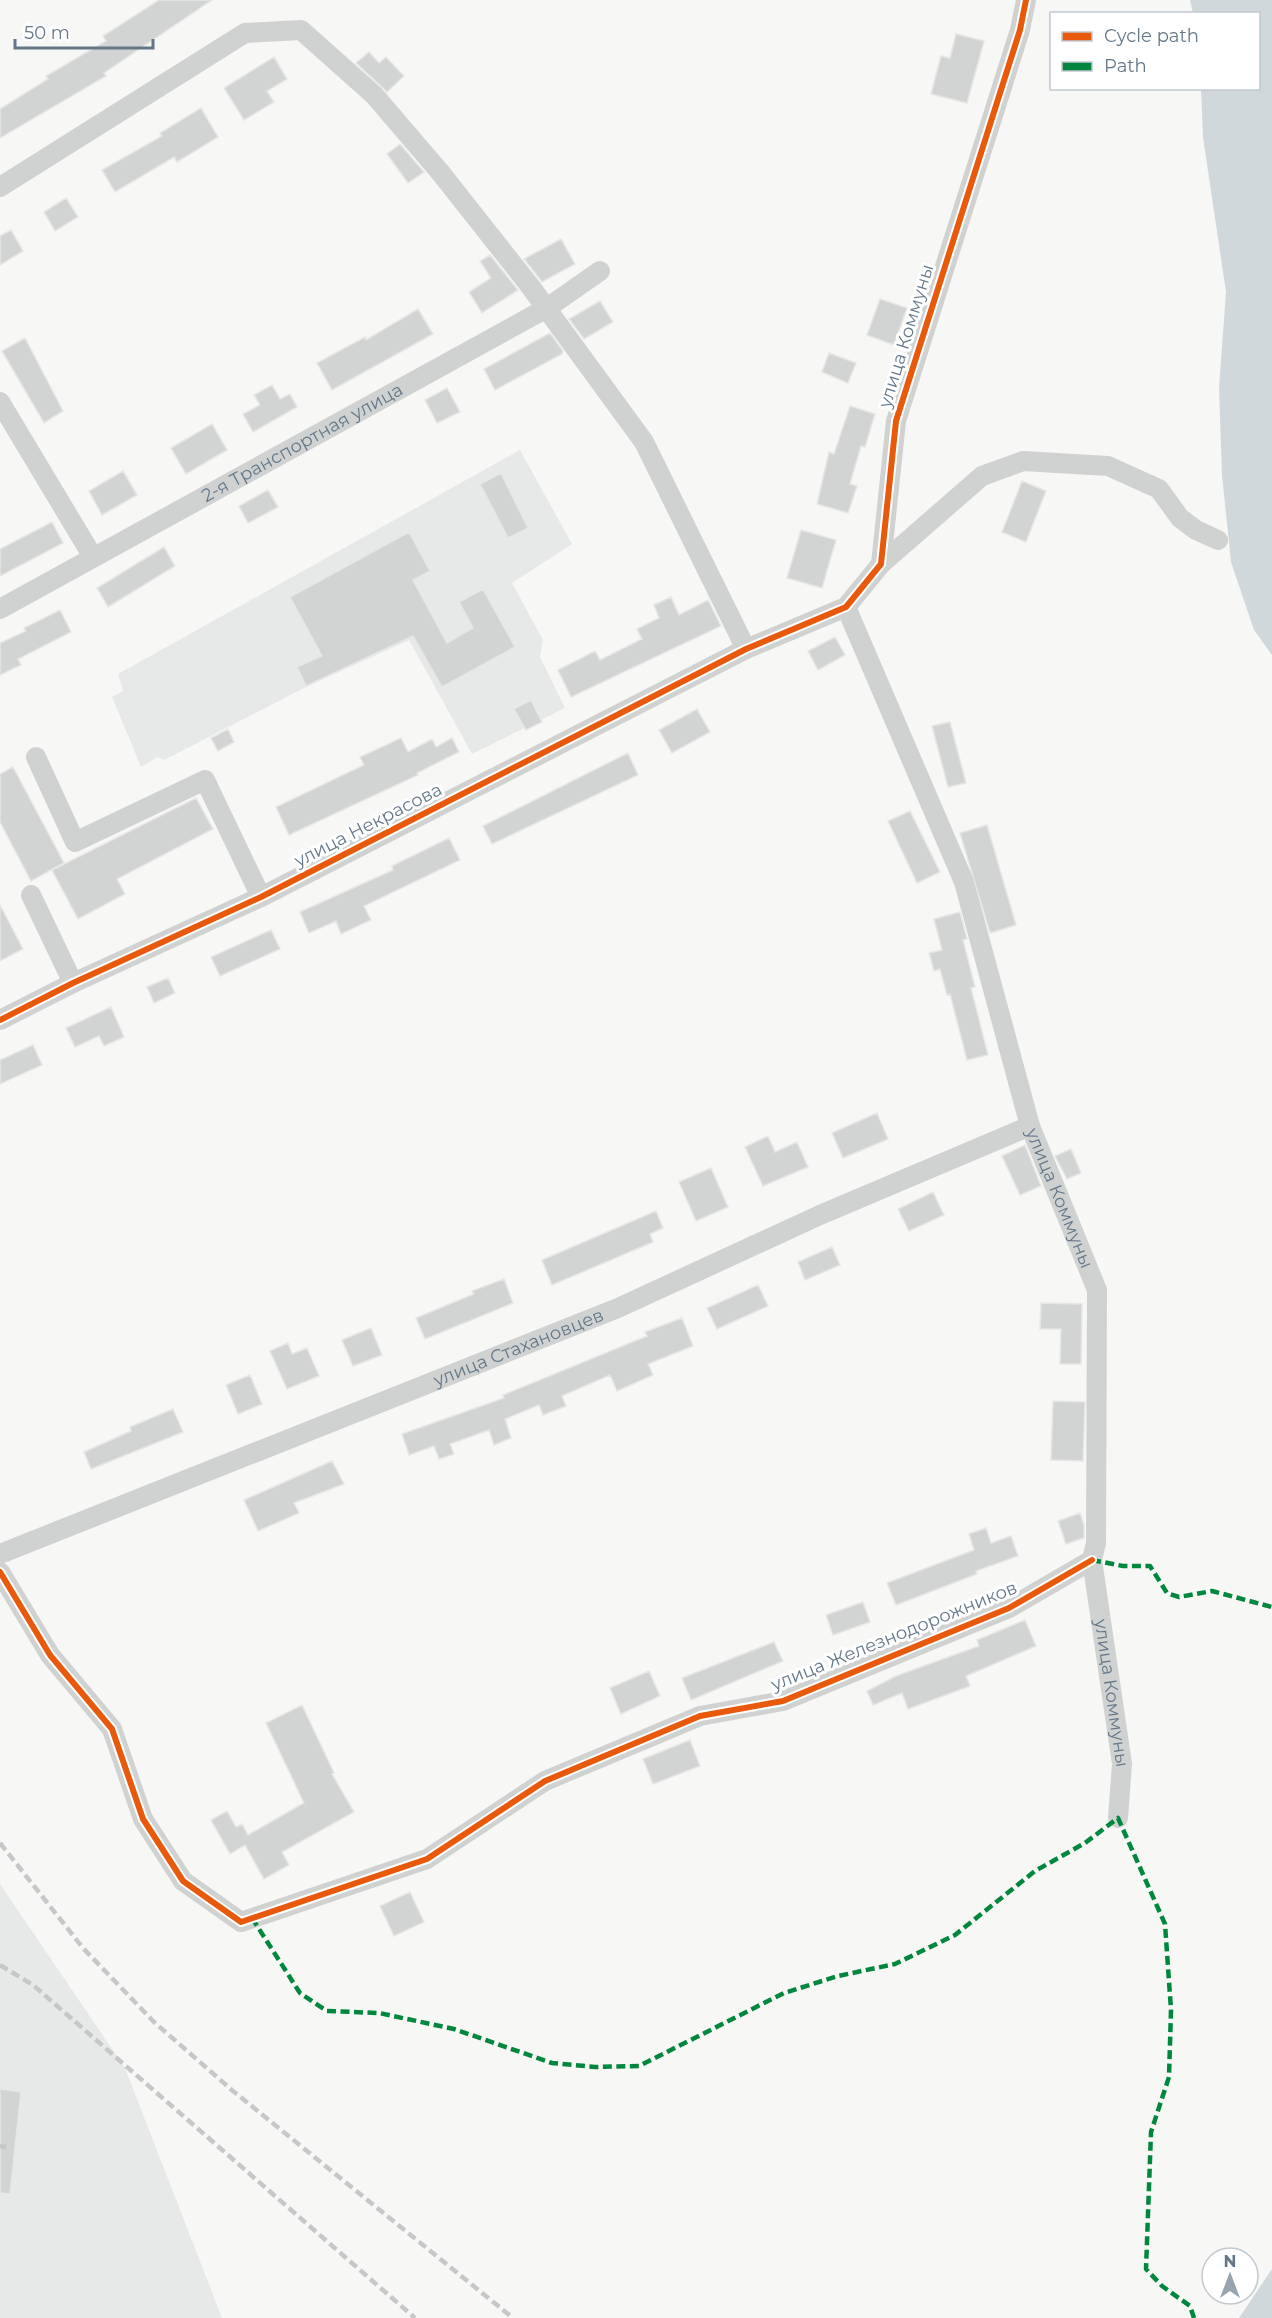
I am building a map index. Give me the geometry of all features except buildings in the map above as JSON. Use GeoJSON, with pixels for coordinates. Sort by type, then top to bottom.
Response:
{"type":"FeatureCollection","features":[{"type":"Feature","properties":{"kind":"street","name":"улица Коммуны"},"geometry":{"type":"LineString","coordinates":[[881,564],[896,421],[1020,30],[1026,0]]}},
{"type":"Feature","properties":{"kind":"street"},"geometry":{"type":"LineString","coordinates":[[0,187],[245,33],[301,30],[374,95],[440,172],[547,308],[644,442],[746,649],[846,607],[881,564],[982,476],[1023,461],[1107,466],[1159,489],[1180,518],[1196,530],[1218,540]]}},
{"type":"Feature","properties":{"kind":"street","name":"2-я Транспортная улица"},"geometry":{"type":"LineString","coordinates":[[0,609],[547,308],[600,271]]}},
{"type":"Feature","properties":{"kind":"street"},"geometry":{"type":"LineString","coordinates":[[0,402],[93,557]]}},
{"type":"Feature","properties":{"kind":"street","name":"улица Коммуны"},"geometry":{"type":"LineString","coordinates":[[846,607],[964,882],[1030,1126],[1097,1290],[1096,1543],[1092,1560],[1122,1764],[1118,1818]]}},
{"type":"Feature","properties":{"kind":"street","name":"улица Некрасова"},"geometry":{"type":"LineString","coordinates":[[0,1020],[73,983],[261,897],[746,649]]}},
{"type":"Feature","properties":{"kind":"street"},"geometry":{"type":"LineString","coordinates":[[36,757],[75,842],[204,780],[261,897]]}},
{"type":"Feature","properties":{"kind":"street"},"geometry":{"type":"LineString","coordinates":[[31,895],[73,983]]}},
{"type":"Feature","properties":{"kind":"street","name":"улица Стахановцев"},"geometry":{"type":"LineString","coordinates":[[0,1554],[618,1308],[820,1215],[1030,1126]]}},
{"type":"Feature","properties":{"kind":"street","name":"улица Железнодорожников"},"geometry":{"type":"LineString","coordinates":[[0,1572],[50,1655],[112,1729],[142,1819],[183,1881],[241,1922],[427,1859],[545,1781],[700,1716],[783,1701],[1009,1608],[1092,1560]]}},
{"type":"Feature","properties":{"kind":"shaded area"},"geometry":{"type":"Polygon","coordinates":[[[1190,0],[1272,0],[1272,655],[1254,630],[1231,562],[1222,475],[1219,388],[1226,292],[1203,137],[1201,90],[1260,90],[1260,12],[1193,12],[1190,0]]]}},
{"type":"Feature","properties":{"kind":"shaded area"},"geometry":{"type":"Polygon","coordinates":[[[520,450],[572,544],[512,583],[543,640],[540,657],[565,708],[472,754],[409,640],[304,688],[164,760],[158,757],[141,767],[112,697],[123,691],[118,674],[520,450]]]}},
{"type":"Feature","properties":{"kind":"shaded area"},"geometry":{"type":"Polygon","coordinates":[[[0,1884],[125,2068],[222,2318],[0,2318],[0,1884]]]}},
{"type":"Feature","properties":{"kind":"shaded area"},"geometry":{"type":"Polygon","coordinates":[[[1272,2269],[1272,2318],[1239,2318],[1247,2306],[1260,2306],[1260,2287],[1272,2269]]]}},
{"type":"Feature","properties":{"kind":"railway"},"geometry":{"type":"LineString","coordinates":[[0,1843],[83,1948],[154,2022],[233,2091],[513,2318]]}},
{"type":"Feature","properties":{"kind":"railway"},"geometry":{"type":"LineString","coordinates":[[0,1965],[33,1985],[415,2318]]}},
{"type":"Feature","properties":{"kind":"railway"},"geometry":{"type":"LineString","coordinates":[[0,2146],[6,2147]]}},
{"type":"Feature","properties":{"kind":"marked path"},"geometry":{"type":"LineString","coordinates":[[1092,1560],[1123,1566],[1150,1566],[1167,1593],[1179,1597],[1212,1591],[1272,1607]]}},
{"type":"Feature","properties":{"kind":"marked path"},"geometry":{"type":"LineString","coordinates":[[252,1918],[300,1993],[327,2011],[379,2013],[454,2029],[552,2063],[595,2067],[639,2066],[784,1993],[838,1976],[895,1964],[955,1935],[1035,1871],[1085,1843],[1118,1818],[1165,1924],[1171,2010],[1169,2077],[1151,2132],[1146,2269],[1162,2286],[1190,2306],[1194,2318]]}},
{"type":"Feature","properties":{"kind":"cycle path"},"geometry":{"type":"LineString","coordinates":[[0,1020],[73,983],[261,897],[746,649],[846,607],[881,564],[896,421],[1020,30],[1026,0]]}},
{"type":"Feature","properties":{"kind":"cycle path"},"geometry":{"type":"LineString","coordinates":[[0,1572],[50,1655],[112,1729],[143,1819],[183,1881],[241,1922],[427,1859],[545,1781],[700,1716],[783,1701],[1009,1608],[1092,1560]]}}]}
